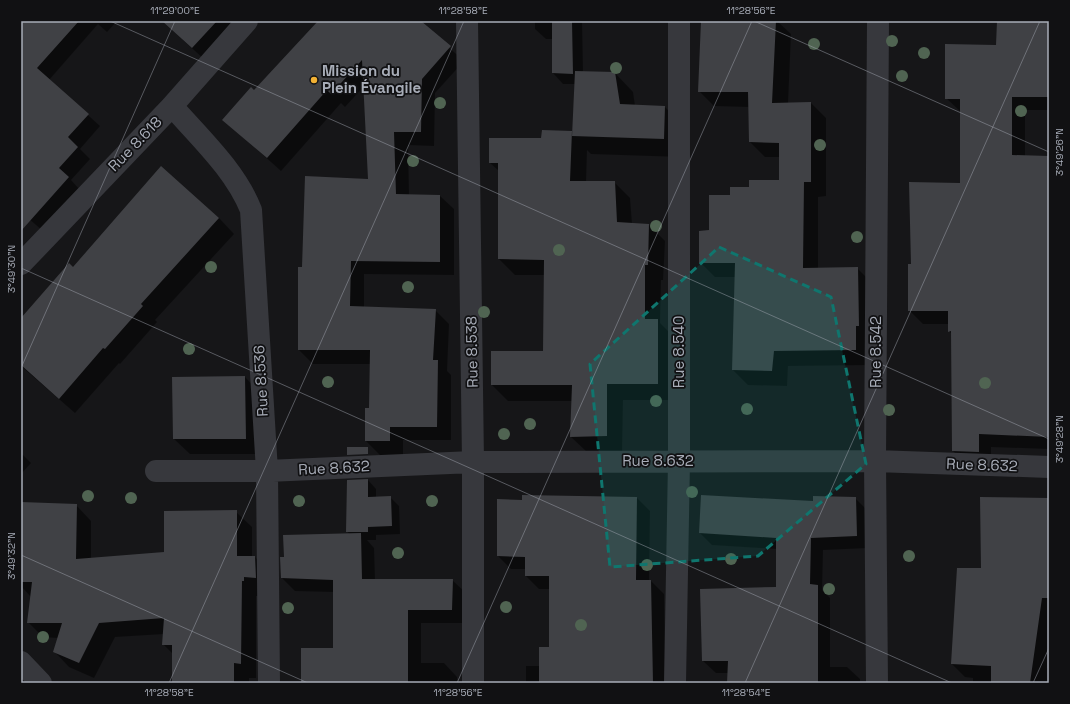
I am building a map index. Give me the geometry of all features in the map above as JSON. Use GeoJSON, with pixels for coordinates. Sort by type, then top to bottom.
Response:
{"type":"FeatureCollection","features":[{"type":"Feature","properties":{"kind":"street","name":"Rue 8.618"},"geometry":{"type":"LineString","coordinates":[[23,258],[172,106],[247,21]]}},
{"type":"Feature","properties":{"kind":"street","name":"Rue 8.538"},"geometry":{"type":"LineString","coordinates":[[467,21],[473,462],[473,683]]}},
{"type":"Feature","properties":{"kind":"street","name":"Rue 8.540"},"geometry":{"type":"LineString","coordinates":[[675,683],[679,461],[679,21]]}},
{"type":"Feature","properties":{"kind":"street","name":"Rue 8.542"},"geometry":{"type":"LineString","coordinates":[[877,683],[876,461],[878,21]]}},
{"type":"Feature","properties":{"kind":"street","name":"Rue 8.536"},"geometry":{"type":"LineString","coordinates":[[172,106],[232,175],[244,194],[251,210],[267,471],[269,683]]}},
{"type":"Feature","properties":{"kind":"street","name":"Rue 8.632"},"geometry":{"type":"LineString","coordinates":[[156,472],[267,471],[473,462],[876,461],[1049,467]]}},
{"type":"Feature","properties":{"kind":"street"},"geometry":{"type":"LineString","coordinates":[[21,662],[41,683]]}},
{"type":"Feature","properties":{"kind":"highlighted area"},"geometry":{"type":"Polygon","coordinates":[[[719,247],[831,297],[866,464],[758,556],[610,567],[590,364],[719,247]]]}},
{"type":"Feature","properties":{"kind":"building"},"geometry":{"type":"Polygon","coordinates":[[[21,21],[79,21],[37,68],[89,114],[68,137],[78,147],[59,168],[69,177],[21,231],[21,21]]]}},
{"type":"Feature","properties":{"kind":"building"},"geometry":{"type":"Polygon","coordinates":[[[162,21],[217,21],[192,48],[162,21]]]}},
{"type":"Feature","properties":{"kind":"building"},"geometry":{"type":"Polygon","coordinates":[[[318,21],[421,21],[451,46],[422,79],[421,132],[394,132],[396,194],[440,195],[440,262],[351,261],[350,306],[436,309],[433,360],[438,360],[437,427],[390,427],[390,441],[365,441],[365,408],[369,408],[370,350],[298,350],[298,267],[302,267],[305,176],[368,179],[362,60],[331,94],[327,90],[267,158],[222,120],[251,87],[254,90],[318,21]]]}},
{"type":"Feature","properties":{"kind":"building"},"geometry":{"type":"Polygon","coordinates":[[[552,21],[572,21],[573,74],[552,73],[552,21]]]}},
{"type":"Feature","properties":{"kind":"building"},"geometry":{"type":"Polygon","coordinates":[[[701,21],[776,21],[772,103],[811,102],[811,182],[804,182],[803,268],[858,267],[859,326],[856,326],[856,350],[774,351],[772,371],[732,370],[735,263],[699,263],[699,231],[709,230],[709,195],[730,195],[730,187],[749,187],[749,180],[779,180],[779,143],[749,142],[748,92],[698,92],[701,21]]]}},
{"type":"Feature","properties":{"kind":"building"},"geometry":{"type":"Polygon","coordinates":[[[997,21],[1049,21],[1049,97],[1012,97],[1012,155],[1049,156],[1049,437],[979,434],[979,452],[952,451],[951,331],[948,332],[948,311],[908,311],[908,264],[911,264],[909,182],[960,183],[960,99],[945,99],[945,44],[996,45],[997,21]]]}},
{"type":"Feature","properties":{"kind":"building"},"geometry":{"type":"Polygon","coordinates":[[[575,71],[615,72],[620,104],[665,106],[664,139],[572,136],[575,71]]]}},
{"type":"Feature","properties":{"kind":"building"},"geometry":{"type":"Polygon","coordinates":[[[542,130],[572,131],[570,181],[615,181],[617,222],[649,224],[648,265],[645,265],[645,319],[658,319],[658,384],[607,384],[607,436],[570,437],[572,385],[491,385],[491,351],[543,351],[544,260],[498,259],[498,163],[489,163],[489,138],[541,138],[542,130]]]}},
{"type":"Feature","properties":{"kind":"building"},"geometry":{"type":"Polygon","coordinates":[[[161,166],[219,218],[141,304],[143,306],[105,349],[103,348],[59,399],[21,365],[21,318],[69,263],[73,267],[161,166]]]}},
{"type":"Feature","properties":{"kind":"building"},"geometry":{"type":"Polygon","coordinates":[[[245,376],[246,439],[173,439],[172,377],[245,376]]]}},
{"type":"Feature","properties":{"kind":"building"},"geometry":{"type":"Polygon","coordinates":[[[347,447],[368,447],[368,454],[347,455],[347,447]]]}},
{"type":"Feature","properties":{"kind":"building"},"geometry":{"type":"Polygon","coordinates":[[[368,479],[368,497],[391,496],[392,526],[368,527],[368,532],[346,532],[347,480],[368,479]]]}},
{"type":"Feature","properties":{"kind":"building"},"geometry":{"type":"Polygon","coordinates":[[[522,495],[637,497],[636,580],[651,580],[653,683],[539,683],[539,647],[549,647],[549,576],[525,576],[525,557],[497,556],[497,499],[522,500],[522,495]]]}},
{"type":"Feature","properties":{"kind":"building"},"geometry":{"type":"Polygon","coordinates":[[[701,495],[813,501],[813,496],[856,497],[857,536],[811,538],[810,584],[818,585],[818,683],[727,683],[728,661],[702,661],[700,589],[776,587],[776,538],[699,533],[701,495]]]}},
{"type":"Feature","properties":{"kind":"building"},"geometry":{"type":"Polygon","coordinates":[[[980,497],[1049,498],[1049,598],[1042,598],[1030,683],[991,683],[991,666],[951,664],[957,568],[981,568],[980,497]]]}},
{"type":"Feature","properties":{"kind":"building"},"geometry":{"type":"Polygon","coordinates":[[[21,502],[77,504],[76,559],[164,552],[164,511],[237,510],[237,556],[255,556],[256,578],[244,577],[244,581],[242,581],[241,664],[234,663],[234,683],[172,683],[172,645],[162,645],[164,618],[99,623],[79,663],[53,652],[62,623],[27,623],[32,582],[21,582],[21,502]]]}},
{"type":"Feature","properties":{"kind":"building"},"geometry":{"type":"Polygon","coordinates":[[[361,533],[362,579],[453,579],[452,610],[408,610],[408,683],[301,683],[301,648],[333,648],[333,580],[281,578],[280,557],[284,557],[283,535],[361,533]]]}},
{"type":"Feature","properties":{"kind":"place","name":"Mission du Plein Évangile"},"geometry":{"type":"Point","coordinates":[314,80]}}]}
